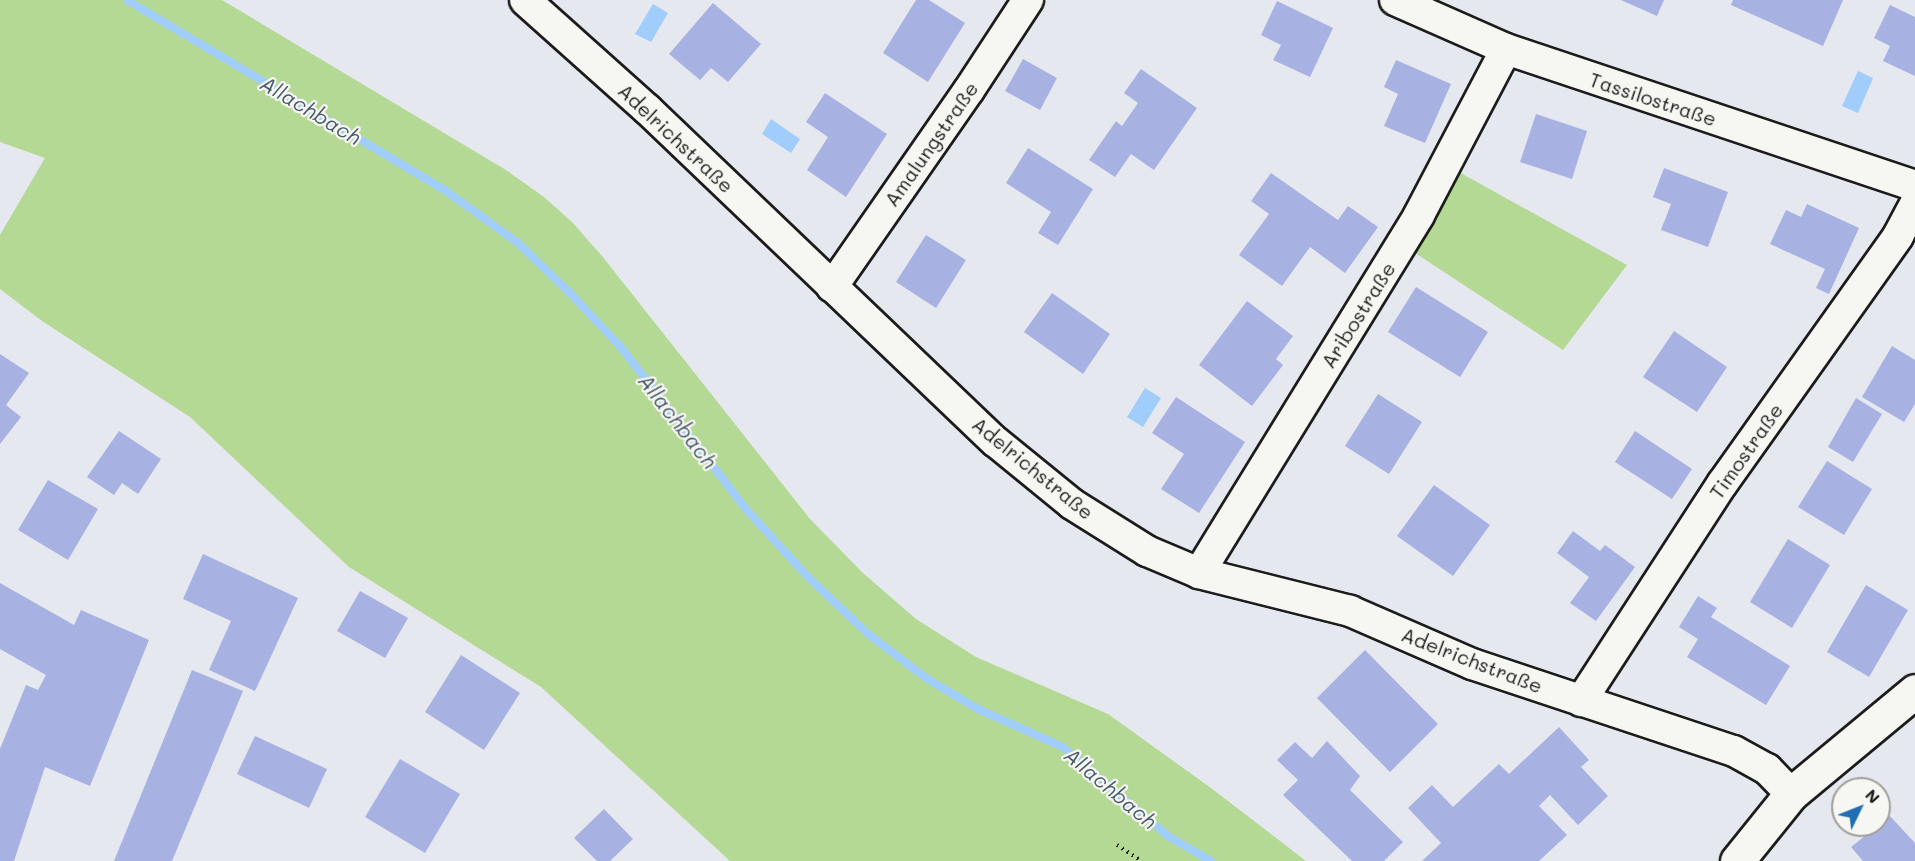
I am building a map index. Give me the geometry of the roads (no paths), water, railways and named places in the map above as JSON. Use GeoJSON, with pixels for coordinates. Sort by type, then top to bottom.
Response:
{"type":"FeatureCollection","features":[{"type":"Feature","properties":{"kind":"street","name":"Adelrichstraße"},"geometry":{"type":"LineString","coordinates":[[525,0],[647,109],[996,442],[1072,504],[1147,551],[1199,573],[1350,611],[1472,664],[1734,751],[1767,769],[1791,794]]}},
{"type":"Feature","properties":{"kind":"street","name":"Amalungstraße"},"geometry":{"type":"LineString","coordinates":[[832,287],[969,90],[1028,0]]}},
{"type":"Feature","properties":{"kind":"street","name":"Tassilostraße"},"geometry":{"type":"LineString","coordinates":[[1395,0],[1506,49],[1915,186]]}},
{"type":"Feature","properties":{"kind":"street","name":"Aribostraße"},"geometry":{"type":"LineString","coordinates":[[1199,573],[1419,215],[1506,49]]}},
{"type":"Feature","properties":{"kind":"street","name":"Timostraße"},"geometry":{"type":"LineString","coordinates":[[1581,701],[1722,484],[1898,236],[1915,204]]}},
{"type":"Feature","properties":{"kind":"street"},"geometry":{"type":"LineString","coordinates":[[1737,861],[1791,794],[1915,691]]}},
{"type":"Feature","properties":{"kind":"water"},"geometry":{"type":"Polygon","coordinates":[[[653,4],[668,13],[651,42],[635,34],[653,4]]]}},
{"type":"Feature","properties":{"kind":"water"},"geometry":{"type":"Polygon","coordinates":[[[1858,71],[1873,78],[1858,113],[1842,106],[1858,71]]]}},
{"type":"Feature","properties":{"kind":"water"},"geometry":{"type":"Polygon","coordinates":[[[771,119],[800,139],[791,153],[762,134],[771,119]]]}},
{"type":"Feature","properties":{"kind":"water"},"geometry":{"type":"Polygon","coordinates":[[[1145,388],[1161,398],[1143,427],[1127,417],[1145,388]]]}},
{"type":"Feature","properties":{"kind":"waterway","name":"Allachbach"},"geometry":{"type":"LineString","coordinates":[[127,0],[446,191],[518,243],[620,346],[746,509],[807,576],[867,633],[926,678],[978,709],[1063,747],[1168,836],[1211,861]]}}]}
